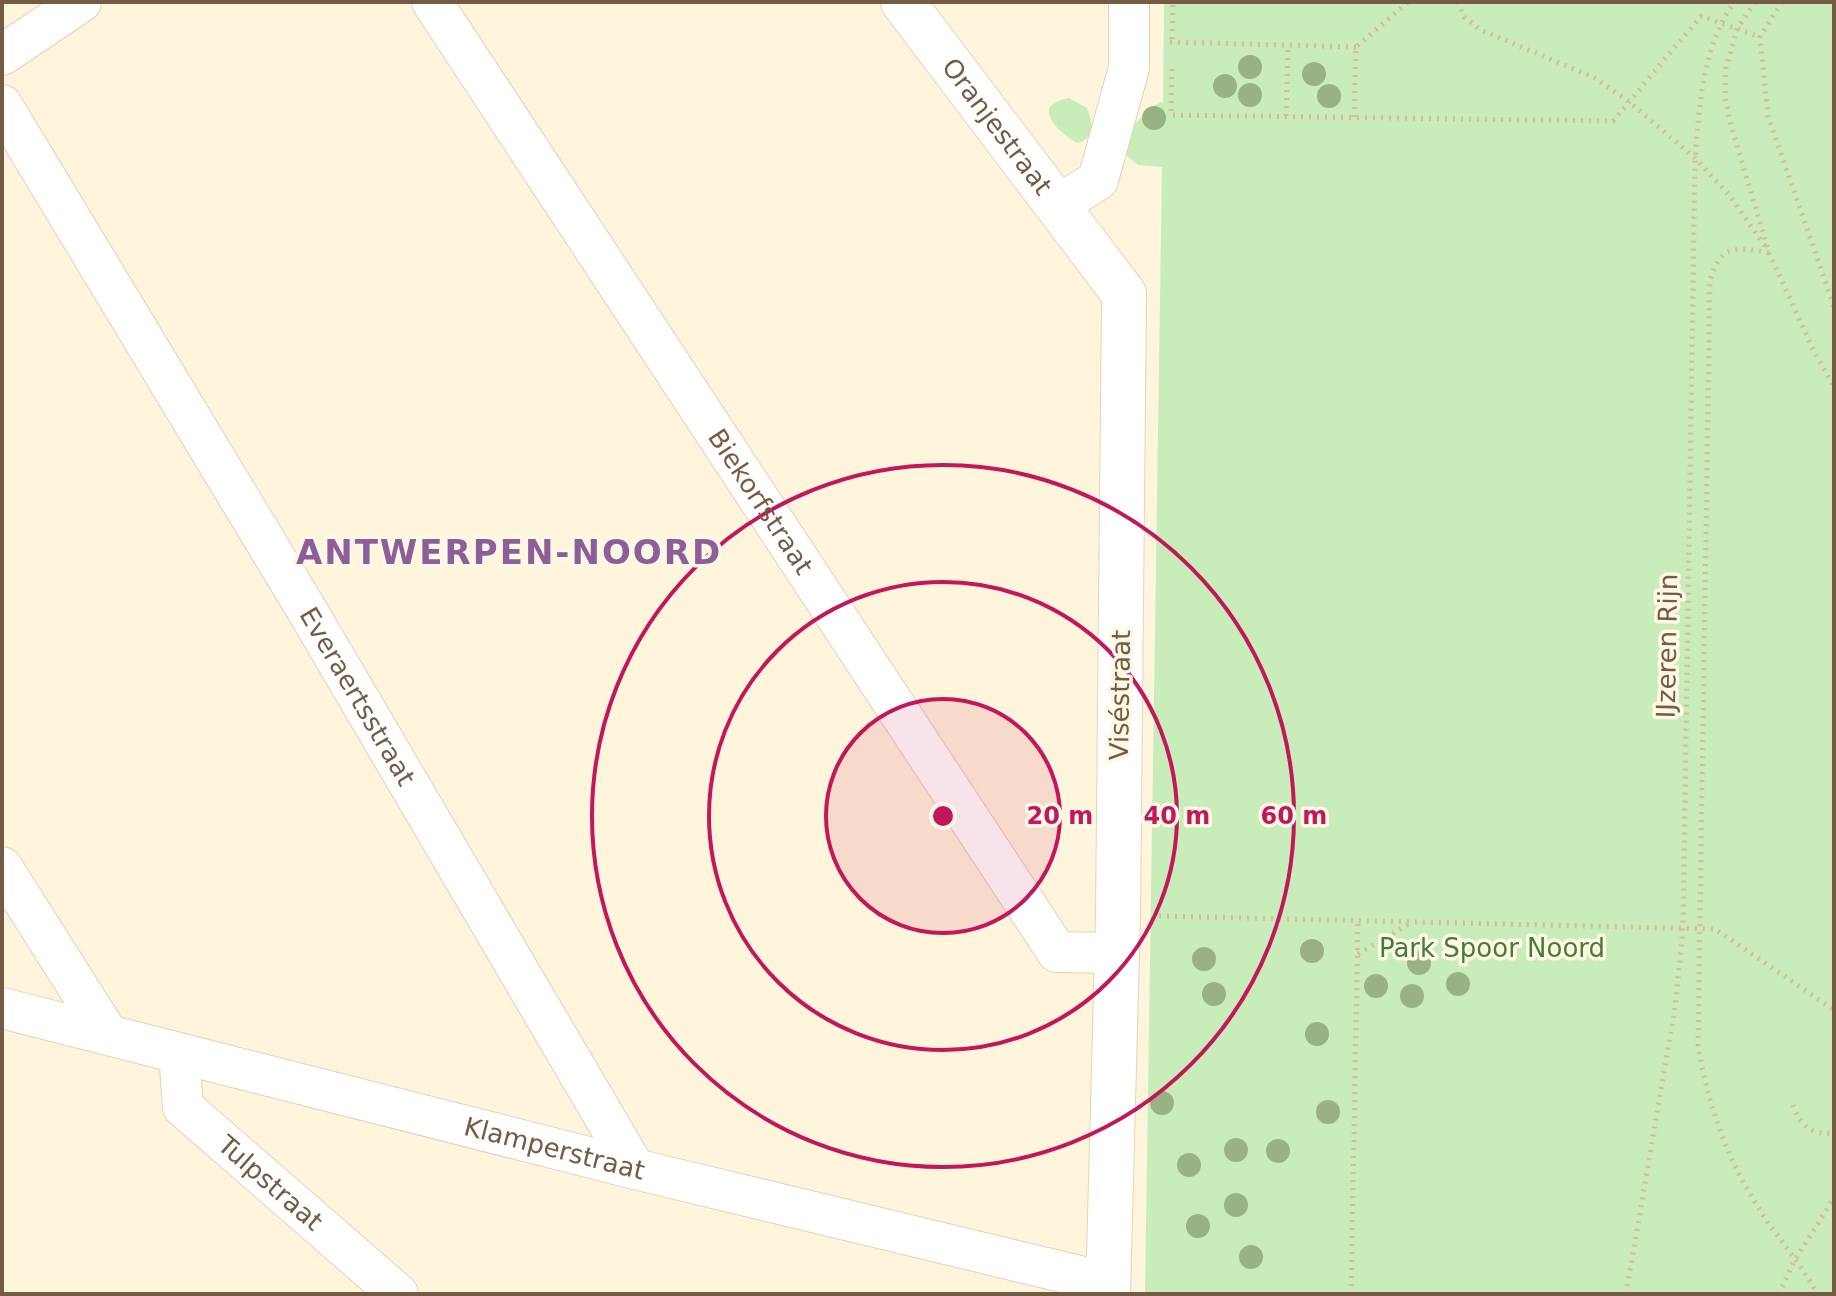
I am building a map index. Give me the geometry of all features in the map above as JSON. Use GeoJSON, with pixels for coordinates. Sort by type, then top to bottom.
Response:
{"type":"FeatureCollection","features":[{"type":"Feature","properties":{"kind":"street"},"geometry":{"type":"LineString","coordinates":[[2,55],[81,2]]}},
{"type":"Feature","properties":{"kind":"street","name":"Biekorfstraat"},"geometry":{"type":"LineString","coordinates":[[432,2],[1057,952],[1118,934]]}},
{"type":"Feature","properties":{"kind":"street","name":"Oranjestraat"},"geometry":{"type":"LineString","coordinates":[[903,2],[1092,252]]}},
{"type":"Feature","properties":{"kind":"street"},"geometry":{"type":"LineString","coordinates":[[1058,205],[1098,180],[1129,68],[1129,2]]}},
{"type":"Feature","properties":{"kind":"street","name":"Everaertsstraat"},"geometry":{"type":"LineString","coordinates":[[2,105],[308,612],[635,1169]]}},
{"type":"Feature","properties":{"kind":"street","name":"Viséstraat"},"geometry":{"type":"LineString","coordinates":[[1092,252],[1124,294],[1118,934],[1108,1288]]}},
{"type":"Feature","properties":{"kind":"street"},"geometry":{"type":"LineString","coordinates":[[2,867],[107,1033]]}},
{"type":"Feature","properties":{"kind":"street","name":"Klamperstraat"},"geometry":{"type":"LineString","coordinates":[[2,1008],[1108,1288]]}},
{"type":"Feature","properties":{"kind":"street","name":"Tulpstraat"},"geometry":{"type":"LineString","coordinates":[[179,1053],[183,1107],[398,1294]]}},
{"type":"Feature","properties":{"kind":"path"},"geometry":{"type":"LineString","coordinates":[[1172,42],[1356,47],[1408,2]]}},
{"type":"Feature","properties":{"kind":"path"},"geometry":{"type":"LineString","coordinates":[[1458,2],[1464,17],[1481,30],[1593,77],[1628,101],[1695,158],[1730,196],[1769,253]]}},
{"type":"Feature","properties":{"kind":"path","name":"IJzeren Rijn"},"geometry":{"type":"LineString","coordinates":[[1626,1294],[1675,1008],[1683,929],[1695,158],[1703,76],[1720,23],[1734,2]]}},
{"type":"Feature","properties":{"kind":"path"},"geometry":{"type":"LineString","coordinates":[[1755,2],[1737,29],[1726,67],[1725,96],[1730,122],[1769,253],[1834,387]]}},
{"type":"Feature","properties":{"kind":"path"},"geometry":{"type":"LineString","coordinates":[[1782,2],[1760,37],[1768,116],[1834,307]]}},
{"type":"Feature","properties":{"kind":"path"},"geometry":{"type":"LineString","coordinates":[[1171,115],[1613,121],[1701,16],[1760,37]]}},
{"type":"Feature","properties":{"kind":"path"},"geometry":{"type":"LineString","coordinates":[[1286,116],[1288,45]]}},
{"type":"Feature","properties":{"kind":"path"},"geometry":{"type":"LineString","coordinates":[[1354,117],[1356,47]]}},
{"type":"Feature","properties":{"kind":"path"},"geometry":{"type":"LineString","coordinates":[[1769,253],[1746,248],[1726,252],[1716,261],[1710,280],[1698,1046],[1706,1089],[1735,1166],[1757,1206],[1817,1294]]}},
{"type":"Feature","properties":{"kind":"path"},"geometry":{"type":"LineString","coordinates":[[1118,934],[1358,920],[1715,929],[1834,1010]]}},
{"type":"Feature","properties":{"kind":"path"},"geometry":{"type":"LineString","coordinates":[[1351,1294],[1358,920]]}},
{"type":"Feature","properties":{"kind":"path"},"geometry":{"type":"LineString","coordinates":[[1358,954],[1413,922]]}},
{"type":"Feature","properties":{"kind":"path"},"geometry":{"type":"LineString","coordinates":[[1793,1105],[1798,1119],[1809,1129],[1818,1134],[1834,1133]]}},
{"type":"Feature","properties":{"kind":"path"},"geometry":{"type":"LineString","coordinates":[[1779,1294],[1794,1261],[1834,1198]]}},
{"type":"Feature","properties":{"kind":"green space","name":"Park Spoor Noord"},"geometry":{"type":"Polygon","coordinates":[[[1164,2],[1834,2],[1834,1294],[1145,1294],[1162,167],[1138,165],[1124,153],[1127,131],[1153,106],[1163,102],[1164,2]]]}},
{"type":"Feature","properties":{"kind":"green space"},"geometry":{"type":"Polygon","coordinates":[[[1069,98],[1087,108],[1091,119],[1090,134],[1077,143],[1056,126],[1049,112],[1057,101],[1069,98]]]}},
{"type":"Feature","properties":{"kind":"district","name":"ANTWERPEN-NOORD"},"geometry":{"type":"Point","coordinates":[509,552]}}]}
